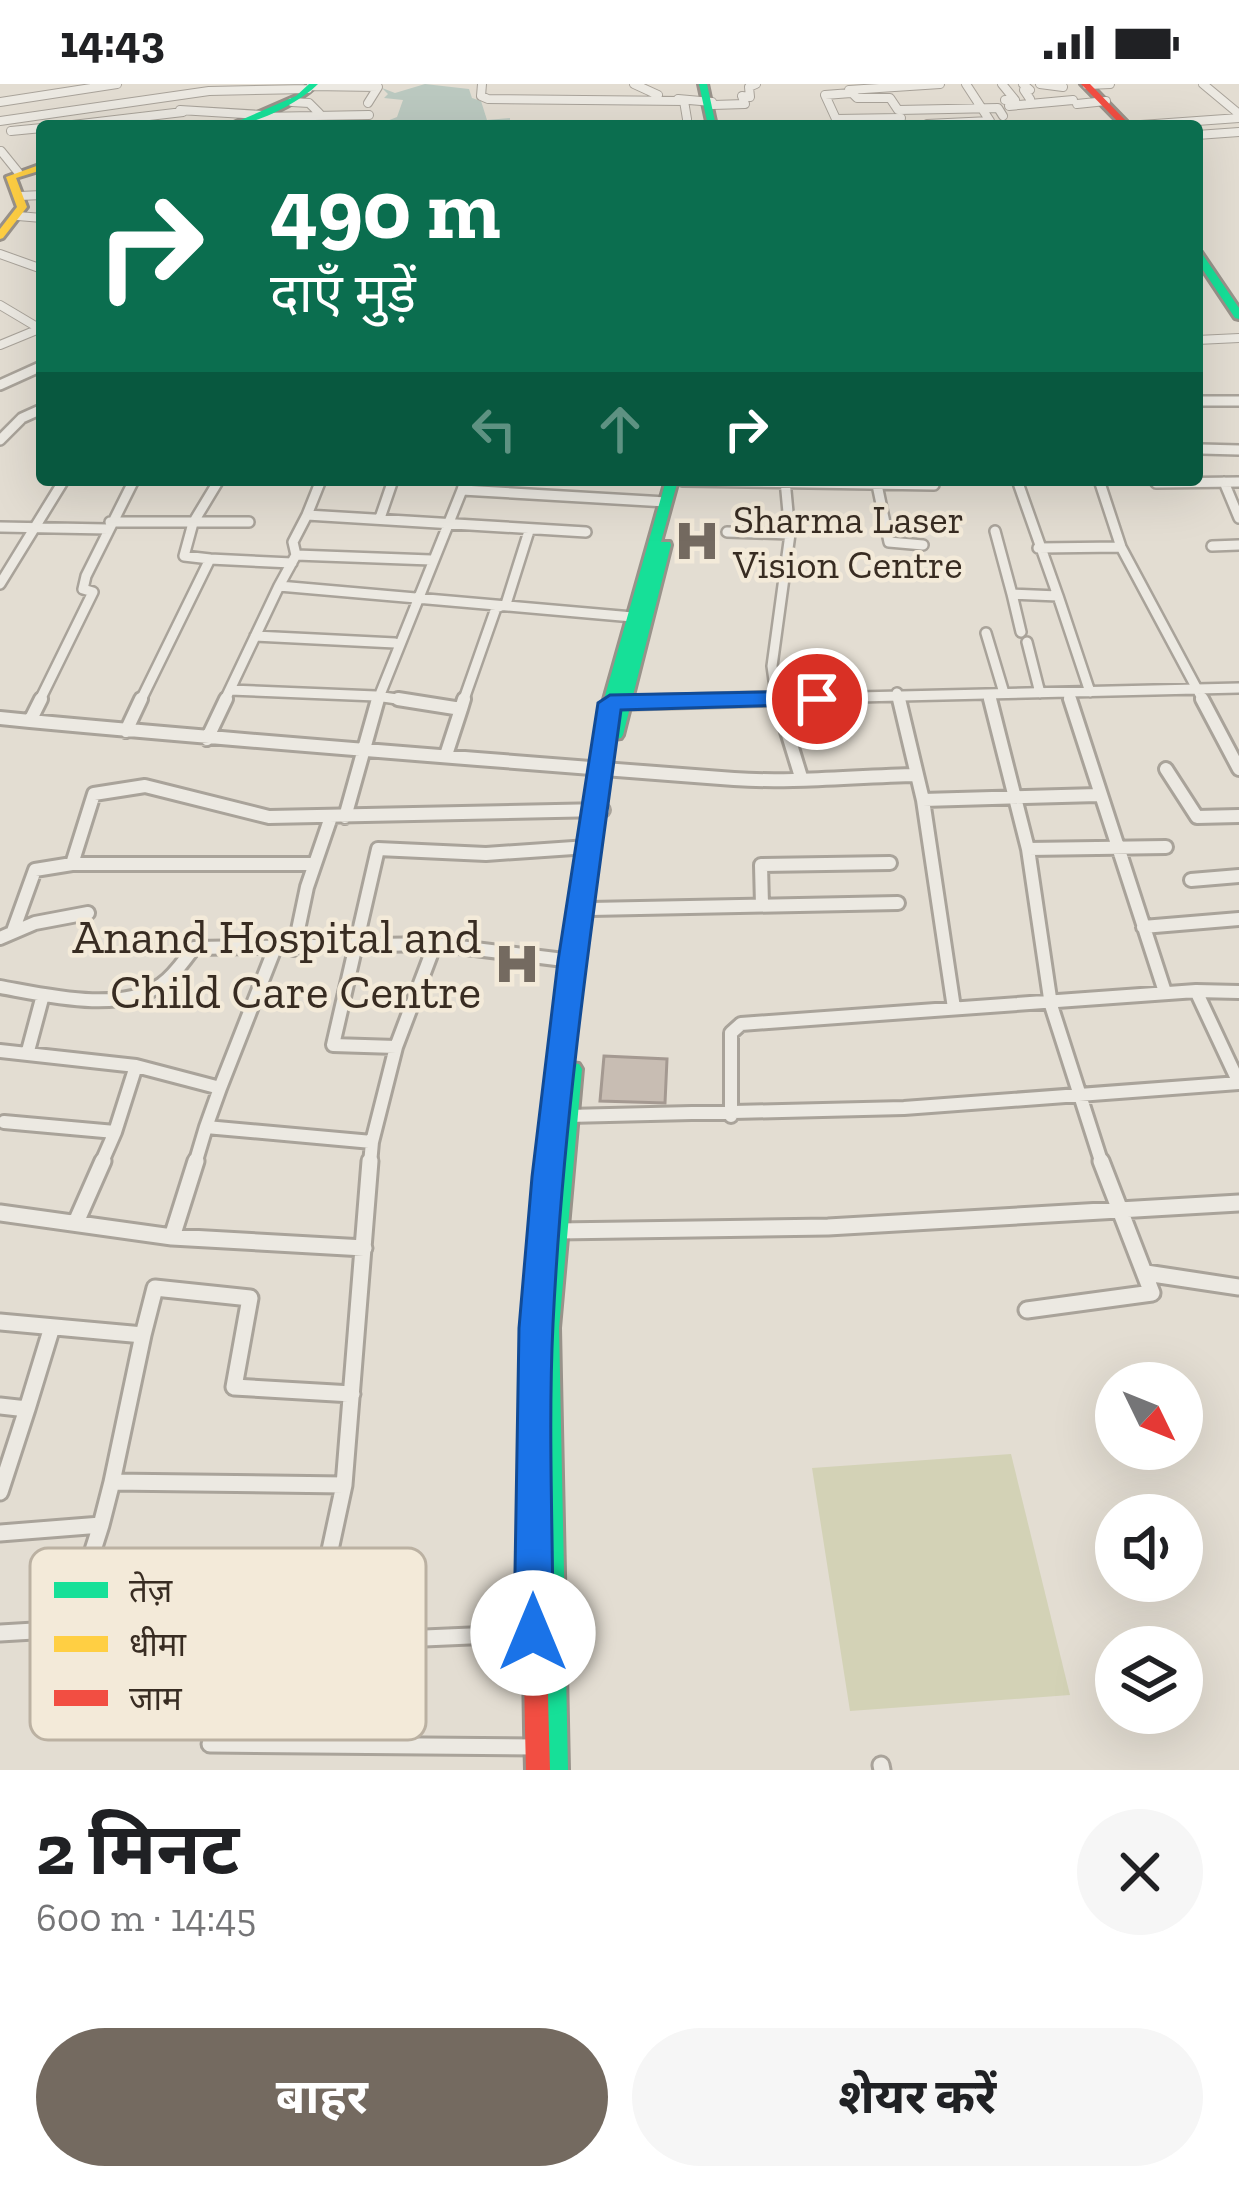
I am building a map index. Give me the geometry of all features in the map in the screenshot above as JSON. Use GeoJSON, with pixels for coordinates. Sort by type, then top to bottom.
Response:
{"type":"FeatureCollection","features":[{"type":"Feature","properties":{"kind":"main road"},"geometry":{"type":"LineString","coordinates":[[1086,84],[1108,93],[1124,120]]}},
{"type":"Feature","properties":{"kind":"main road"},"geometry":{"type":"LineString","coordinates":[[249,120],[317,86]]}},
{"type":"Feature","properties":{"kind":"main road"},"geometry":{"type":"LineString","coordinates":[[0,236],[15,209],[10,176]]}},
{"type":"Feature","properties":{"kind":"main road"},"geometry":{"type":"LineString","coordinates":[[1203,263],[1239,316]]}},
{"type":"Feature","properties":{"kind":"main road"},"geometry":{"type":"LineString","coordinates":[[556,1770],[542,1633],[536,1328],[572,961],[588,847],[616,703],[671,486]]}},
{"type":"Feature","properties":{"kind":"main road"},"geometry":{"type":"LineString","coordinates":[[638,617],[680,486]]}},
{"type":"Feature","properties":{"kind":"main road"},"geometry":{"type":"LineString","coordinates":[[538,1770],[549,1328],[598,810]]}},
{"type":"Feature","properties":{"kind":"street"},"geometry":{"type":"LineString","coordinates":[[0,102],[117,84]]}},
{"type":"Feature","properties":{"kind":"street"},"geometry":{"type":"LineString","coordinates":[[169,84],[173,95]]}},
{"type":"Feature","properties":{"kind":"street"},"geometry":{"type":"LineString","coordinates":[[482,84],[482,98],[496,100],[684,101],[709,95],[745,104],[742,96],[750,97],[749,88],[756,84]]}},
{"type":"Feature","properties":{"kind":"street"},"geometry":{"type":"LineString","coordinates":[[634,84],[646,92],[684,101]]}},
{"type":"Feature","properties":{"kind":"street"},"geometry":{"type":"LineString","coordinates":[[843,120],[836,119],[825,94],[940,84]]}},
{"type":"Feature","properties":{"kind":"street"},"geometry":{"type":"LineString","coordinates":[[966,84],[989,120]]}},
{"type":"Feature","properties":{"kind":"street"},"geometry":{"type":"LineString","coordinates":[[1002,84],[1016,100],[1005,100],[1009,106],[1075,102],[1108,93]]}},
{"type":"Feature","properties":{"kind":"street"},"geometry":{"type":"LineString","coordinates":[[1023,84],[1030,90],[1024,90],[1030,99]]}},
{"type":"Feature","properties":{"kind":"street"},"geometry":{"type":"LineString","coordinates":[[1040,84],[1063,87]]}},
{"type":"Feature","properties":{"kind":"street"},"geometry":{"type":"LineString","coordinates":[[1203,84],[1239,116]]}},
{"type":"Feature","properties":{"kind":"street"},"geometry":{"type":"LineString","coordinates":[[921,85],[930,94]]}},
{"type":"Feature","properties":{"kind":"street"},"geometry":{"type":"LineString","coordinates":[[0,121],[207,87],[378,87],[368,103]]}},
{"type":"Feature","properties":{"kind":"street"},"geometry":{"type":"LineString","coordinates":[[848,89],[857,98],[890,98],[901,118],[917,109],[998,108],[1003,116]]}},
{"type":"Feature","properties":{"kind":"street"},"geometry":{"type":"LineString","coordinates":[[66,92],[68,120]]}},
{"type":"Feature","properties":{"kind":"street"},"geometry":{"type":"LineString","coordinates":[[951,95],[957,120]]}},
{"type":"Feature","properties":{"kind":"street"},"geometry":{"type":"LineString","coordinates":[[159,97],[183,112]]}},
{"type":"Feature","properties":{"kind":"street"},"geometry":{"type":"LineString","coordinates":[[684,101],[687,119]]}},
{"type":"Feature","properties":{"kind":"street"},"geometry":{"type":"LineString","coordinates":[[292,102],[309,104],[319,113],[316,118]]}},
{"type":"Feature","properties":{"kind":"street"},"geometry":{"type":"LineString","coordinates":[[917,109],[925,120]]}},
{"type":"Feature","properties":{"kind":"street"},"geometry":{"type":"LineString","coordinates":[[117,120],[183,112],[369,116],[365,120]]}},
{"type":"Feature","properties":{"kind":"street"},"geometry":{"type":"LineString","coordinates":[[1194,120],[1239,116]]}},
{"type":"Feature","properties":{"kind":"street"},"geometry":{"type":"LineString","coordinates":[[11,131],[36,129]]}},
{"type":"Feature","properties":{"kind":"street"},"geometry":{"type":"LineString","coordinates":[[1203,135],[1239,132]]}},
{"type":"Feature","properties":{"kind":"street"},"geometry":{"type":"LineString","coordinates":[[2,151],[10,176]]}},
{"type":"Feature","properties":{"kind":"street"},"geometry":{"type":"LineString","coordinates":[[0,254],[36,267]]}},
{"type":"Feature","properties":{"kind":"street"},"geometry":{"type":"LineString","coordinates":[[1,307],[36,327]]}},
{"type":"Feature","properties":{"kind":"street"},"geometry":{"type":"LineString","coordinates":[[0,345],[36,331]]}},
{"type":"Feature","properties":{"kind":"street"},"geometry":{"type":"LineString","coordinates":[[1203,340],[1239,338]]}},
{"type":"Feature","properties":{"kind":"street"},"geometry":{"type":"LineString","coordinates":[[0,385],[36,369]]}},
{"type":"Feature","properties":{"kind":"street"},"geometry":{"type":"LineString","coordinates":[[1203,401],[1239,400]]}},
{"type":"Feature","properties":{"kind":"street"},"geometry":{"type":"LineString","coordinates":[[0,440],[22,418],[36,412]]}},
{"type":"Feature","properties":{"kind":"street"},"geometry":{"type":"LineString","coordinates":[[1203,449],[1239,450]]}},
{"type":"Feature","properties":{"kind":"street"},"geometry":{"type":"LineString","coordinates":[[1203,482],[1239,482]]}},
{"type":"Feature","properties":{"kind":"street"},"geometry":{"type":"LineString","coordinates":[[1224,482],[1239,518]]}},
{"type":"Feature","properties":{"kind":"street"},"geometry":{"type":"LineString","coordinates":[[0,584],[4,566],[60,486]]}},
{"type":"Feature","properties":{"kind":"street"},"geometry":{"type":"LineString","coordinates":[[30,722],[93,592],[83,589],[86,576],[131,486]]}},
{"type":"Feature","properties":{"kind":"street"},"geometry":{"type":"LineString","coordinates":[[215,486],[193,524],[184,556],[431,560]]}},
{"type":"Feature","properties":{"kind":"street"},"geometry":{"type":"LineString","coordinates":[[207,740],[294,559],[293,542],[319,486]]}},
{"type":"Feature","properties":{"kind":"street"},"geometry":{"type":"LineString","coordinates":[[380,518],[391,486]]}},
{"type":"Feature","properties":{"kind":"street"},"geometry":{"type":"LineString","coordinates":[[294,949],[314,864],[338,817],[395,643],[463,486]]}},
{"type":"Feature","properties":{"kind":"street"},"geometry":{"type":"LineString","coordinates":[[475,486],[666,502]]}},
{"type":"Feature","properties":{"kind":"street"},"geometry":{"type":"LineString","coordinates":[[785,486],[790,534],[773,633],[777,702],[801,777]]}},
{"type":"Feature","properties":{"kind":"street"},"geometry":{"type":"LineString","coordinates":[[877,486],[889,542],[923,545]]}},
{"type":"Feature","properties":{"kind":"street"},"geometry":{"type":"LineString","coordinates":[[1019,486],[1090,692]]}},
{"type":"Feature","properties":{"kind":"street"},"geometry":{"type":"LineString","coordinates":[[1101,486],[1121,547],[1239,769]]}},
{"type":"Feature","properties":{"kind":"street"},"geometry":{"type":"LineString","coordinates":[[307,515],[586,532]]}},
{"type":"Feature","properties":{"kind":"street"},"geometry":{"type":"LineString","coordinates":[[0,527],[32,530],[249,522]]}},
{"type":"Feature","properties":{"kind":"street"},"geometry":{"type":"LineString","coordinates":[[506,604],[529,531]]}},
{"type":"Feature","properties":{"kind":"street"},"geometry":{"type":"LineString","coordinates":[[995,531],[1040,693]]}},
{"type":"Feature","properties":{"kind":"street"},"geometry":{"type":"LineString","coordinates":[[727,532],[790,534]]}},
{"type":"Feature","properties":{"kind":"street"},"geometry":{"type":"LineString","coordinates":[[1212,546],[1239,545]]}},
{"type":"Feature","properties":{"kind":"street"},"geometry":{"type":"LineString","coordinates":[[1038,548],[1121,547]]}},
{"type":"Feature","properties":{"kind":"street"},"geometry":{"type":"LineString","coordinates":[[126,730],[210,559]]}},
{"type":"Feature","properties":{"kind":"street"},"geometry":{"type":"LineString","coordinates":[[279,586],[638,617]]}},
{"type":"Feature","properties":{"kind":"street"},"geometry":{"type":"LineString","coordinates":[[1012,594],[1058,596]]}},
{"type":"Feature","properties":{"kind":"street"},"geometry":{"type":"LineString","coordinates":[[446,754],[496,608],[506,604]]}},
{"type":"Feature","properties":{"kind":"street"},"geometry":{"type":"LineString","coordinates":[[986,633],[1014,797],[1028,849],[1051,1005],[1116,1209],[1152,1293],[1027,1310]]}},
{"type":"Feature","properties":{"kind":"street"},"geometry":{"type":"LineString","coordinates":[[256,636],[395,643]]}},
{"type":"Feature","properties":{"kind":"street"},"geometry":{"type":"LineString","coordinates":[[616,703],[1239,688]]}},
{"type":"Feature","properties":{"kind":"street"},"geometry":{"type":"LineString","coordinates":[[230,691],[376,697],[461,710]]}},
{"type":"Feature","properties":{"kind":"street"},"geometry":{"type":"LineString","coordinates":[[897,693],[923,800],[954,1008]]}},
{"type":"Feature","properties":{"kind":"street"},"geometry":{"type":"LineString","coordinates":[[1067,693],[1166,992]]}},
{"type":"Feature","properties":{"kind":"street"},"geometry":{"type":"LineString","coordinates":[[0,718],[207,740],[446,754],[736,779],[917,775]]}},
{"type":"Feature","properties":{"kind":"street"},"geometry":{"type":"LineString","coordinates":[[1166,770],[1197,817],[1239,817]]}},
{"type":"Feature","properties":{"kind":"street"},"geometry":{"type":"LineString","coordinates":[[72,864],[94,794],[104,790],[155,786],[219,808],[269,817],[598,810]]}},
{"type":"Feature","properties":{"kind":"street"},"geometry":{"type":"LineString","coordinates":[[923,800],[1098,795]]}},
{"type":"Feature","properties":{"kind":"street"},"geometry":{"type":"LineString","coordinates":[[396,1047],[333,1045],[378,849],[486,854],[588,847]]}},
{"type":"Feature","properties":{"kind":"street"},"geometry":{"type":"LineString","coordinates":[[1028,849],[1166,847]]}},
{"type":"Feature","properties":{"kind":"street"},"geometry":{"type":"LineString","coordinates":[[762,905],[760,865],[890,862]]}},
{"type":"Feature","properties":{"kind":"street"},"geometry":{"type":"LineString","coordinates":[[7,935],[35,870],[72,864],[314,864]]}},
{"type":"Feature","properties":{"kind":"street"},"geometry":{"type":"LineString","coordinates":[[1191,880],[1239,876]]}},
{"type":"Feature","properties":{"kind":"street"},"geometry":{"type":"LineString","coordinates":[[590,909],[898,904]]}},
{"type":"Feature","properties":{"kind":"street"},"geometry":{"type":"LineString","coordinates":[[7,935],[88,913]]}},
{"type":"Feature","properties":{"kind":"street"},"geometry":{"type":"LineString","coordinates":[[1143,927],[1239,919]]}},
{"type":"Feature","properties":{"kind":"street"},"geometry":{"type":"LineString","coordinates":[[330,1548],[344,1485],[372,1142],[396,1047],[435,944]]}},
{"type":"Feature","properties":{"kind":"street"},"geometry":{"type":"LineString","coordinates":[[0,987],[43,994],[130,995],[165,982],[194,948],[435,944],[572,961]]}},
{"type":"Feature","properties":{"kind":"street"},"geometry":{"type":"LineString","coordinates":[[172,1237],[206,1127],[275,948]]}},
{"type":"Feature","properties":{"kind":"street"},"geometry":{"type":"LineString","coordinates":[[731,1116],[731,1033],[740,1024],[1051,1005],[1166,992],[1239,992]]}},
{"type":"Feature","properties":{"kind":"street"},"geometry":{"type":"LineString","coordinates":[[568,1116],[731,1116],[1081,1099],[1239,1083],[1196,992]]}},
{"type":"Feature","properties":{"kind":"street"},"geometry":{"type":"LineString","coordinates":[[28,1051],[43,994]]}},
{"type":"Feature","properties":{"kind":"street"},"geometry":{"type":"LineString","coordinates":[[0,1051],[136,1066],[220,1088]]}},
{"type":"Feature","properties":{"kind":"street"},"geometry":{"type":"LineString","coordinates":[[77,1220],[115,1132],[136,1066]]}},
{"type":"Feature","properties":{"kind":"street"},"geometry":{"type":"LineString","coordinates":[[4,1121],[115,1132]]}},
{"type":"Feature","properties":{"kind":"street"},"geometry":{"type":"LineString","coordinates":[[206,1127],[372,1142]]}},
{"type":"Feature","properties":{"kind":"street"},"geometry":{"type":"LineString","coordinates":[[557,1231],[828,1227],[1239,1203]]}},
{"type":"Feature","properties":{"kind":"street"},"geometry":{"type":"LineString","coordinates":[[0,1214],[77,1220],[172,1237],[364,1248]]}},
{"type":"Feature","properties":{"kind":"street"},"geometry":{"type":"LineString","coordinates":[[1146,1273],[1239,1287]]}},
{"type":"Feature","properties":{"kind":"street"},"geometry":{"type":"LineString","coordinates":[[94,1548],[155,1288],[250,1298],[234,1388],[352,1394]]}},
{"type":"Feature","properties":{"kind":"street"},"geometry":{"type":"LineString","coordinates":[[0,1322],[143,1335]]}},
{"type":"Feature","properties":{"kind":"street"},"geometry":{"type":"LineString","coordinates":[[0,1492],[52,1327]]}},
{"type":"Feature","properties":{"kind":"street"},"geometry":{"type":"LineString","coordinates":[[0,1406],[27,1409]]}},
{"type":"Feature","properties":{"kind":"street"},"geometry":{"type":"LineString","coordinates":[[112,1482],[344,1485]]}},
{"type":"Feature","properties":{"kind":"street"},"geometry":{"type":"LineString","coordinates":[[0,1533],[101,1525]]}},
{"type":"Feature","properties":{"kind":"street"},"geometry":{"type":"LineString","coordinates":[[0,1633],[30,1631]]}},
{"type":"Feature","properties":{"kind":"street"},"geometry":{"type":"LineString","coordinates":[[426,1638],[542,1633]]}},
{"type":"Feature","properties":{"kind":"street"},"geometry":{"type":"LineString","coordinates":[[210,1744],[537,1747]]}},
{"type":"Feature","properties":{"kind":"green space"},"geometry":{"type":"Polygon","coordinates":[[[1011,1454],[1070,1695],[850,1711],[812,1468],[1011,1454]]]}},
{"type":"Feature","properties":{"kind":"shaded area"},"geometry":{"type":"Polygon","coordinates":[[[425,84],[469,89],[472,98],[481,101],[487,120],[390,120],[397,117],[403,100],[384,98],[388,94],[382,88],[395,93],[425,84]]]}},
{"type":"Feature","properties":{"kind":"building"},"geometry":{"type":"Polygon","coordinates":[[[604,1056],[667,1059],[665,1103],[600,1101],[604,1056]]]}},
{"type":"Feature","properties":{"kind":"traffic: fast"},"geometry":{"type":"LineString","coordinates":[[246,120],[299,98],[314,84]]}},
{"type":"Feature","properties":{"kind":"traffic: fast"},"geometry":{"type":"LineString","coordinates":[[703,84],[711,120]]}},
{"type":"Feature","properties":{"kind":"traffic: fast"},"geometry":{"type":"LineString","coordinates":[[1203,263],[1239,316]]}},
{"type":"Feature","properties":{"kind":"traffic: fast"},"geometry":{"type":"LineString","coordinates":[[557,1099],[610,703],[670,486]]}},
{"type":"Feature","properties":{"kind":"traffic: fast"},"geometry":{"type":"LineString","coordinates":[[616,735],[665,545]]}},
{"type":"Feature","properties":{"kind":"traffic: fast"},"geometry":{"type":"LineString","coordinates":[[556,1770],[549,1328],[573,1069]]}},
{"type":"Feature","properties":{"kind":"traffic: slow"},"geometry":{"type":"LineString","coordinates":[[0,236],[22,207],[11,177],[36,169]]}},
{"type":"Feature","properties":{"kind":"traffic: jam"},"geometry":{"type":"LineString","coordinates":[[1085,84],[1121,120]]}},
{"type":"Feature","properties":{"kind":"traffic: jam"},"geometry":{"type":"LineString","coordinates":[[538,1770],[535,1434],[542,1266],[557,1099]]}},
{"type":"Feature","properties":{"kind":"place","name":"Sharma Laser Vision Centre"},"geometry":{"type":"Point","coordinates":[697,541]}},
{"type":"Feature","properties":{"kind":"place","name":"Anand Hospital and Child Care Centre"},"geometry":{"type":"Point","coordinates":[517,964]}},
{"type":"Feature","properties":{"kind":"route"},"geometry":{"type":"LineString","coordinates":[[533,1633],[536,1328],[548,1177],[572,961],[610,703],[817,699]]}}]}
